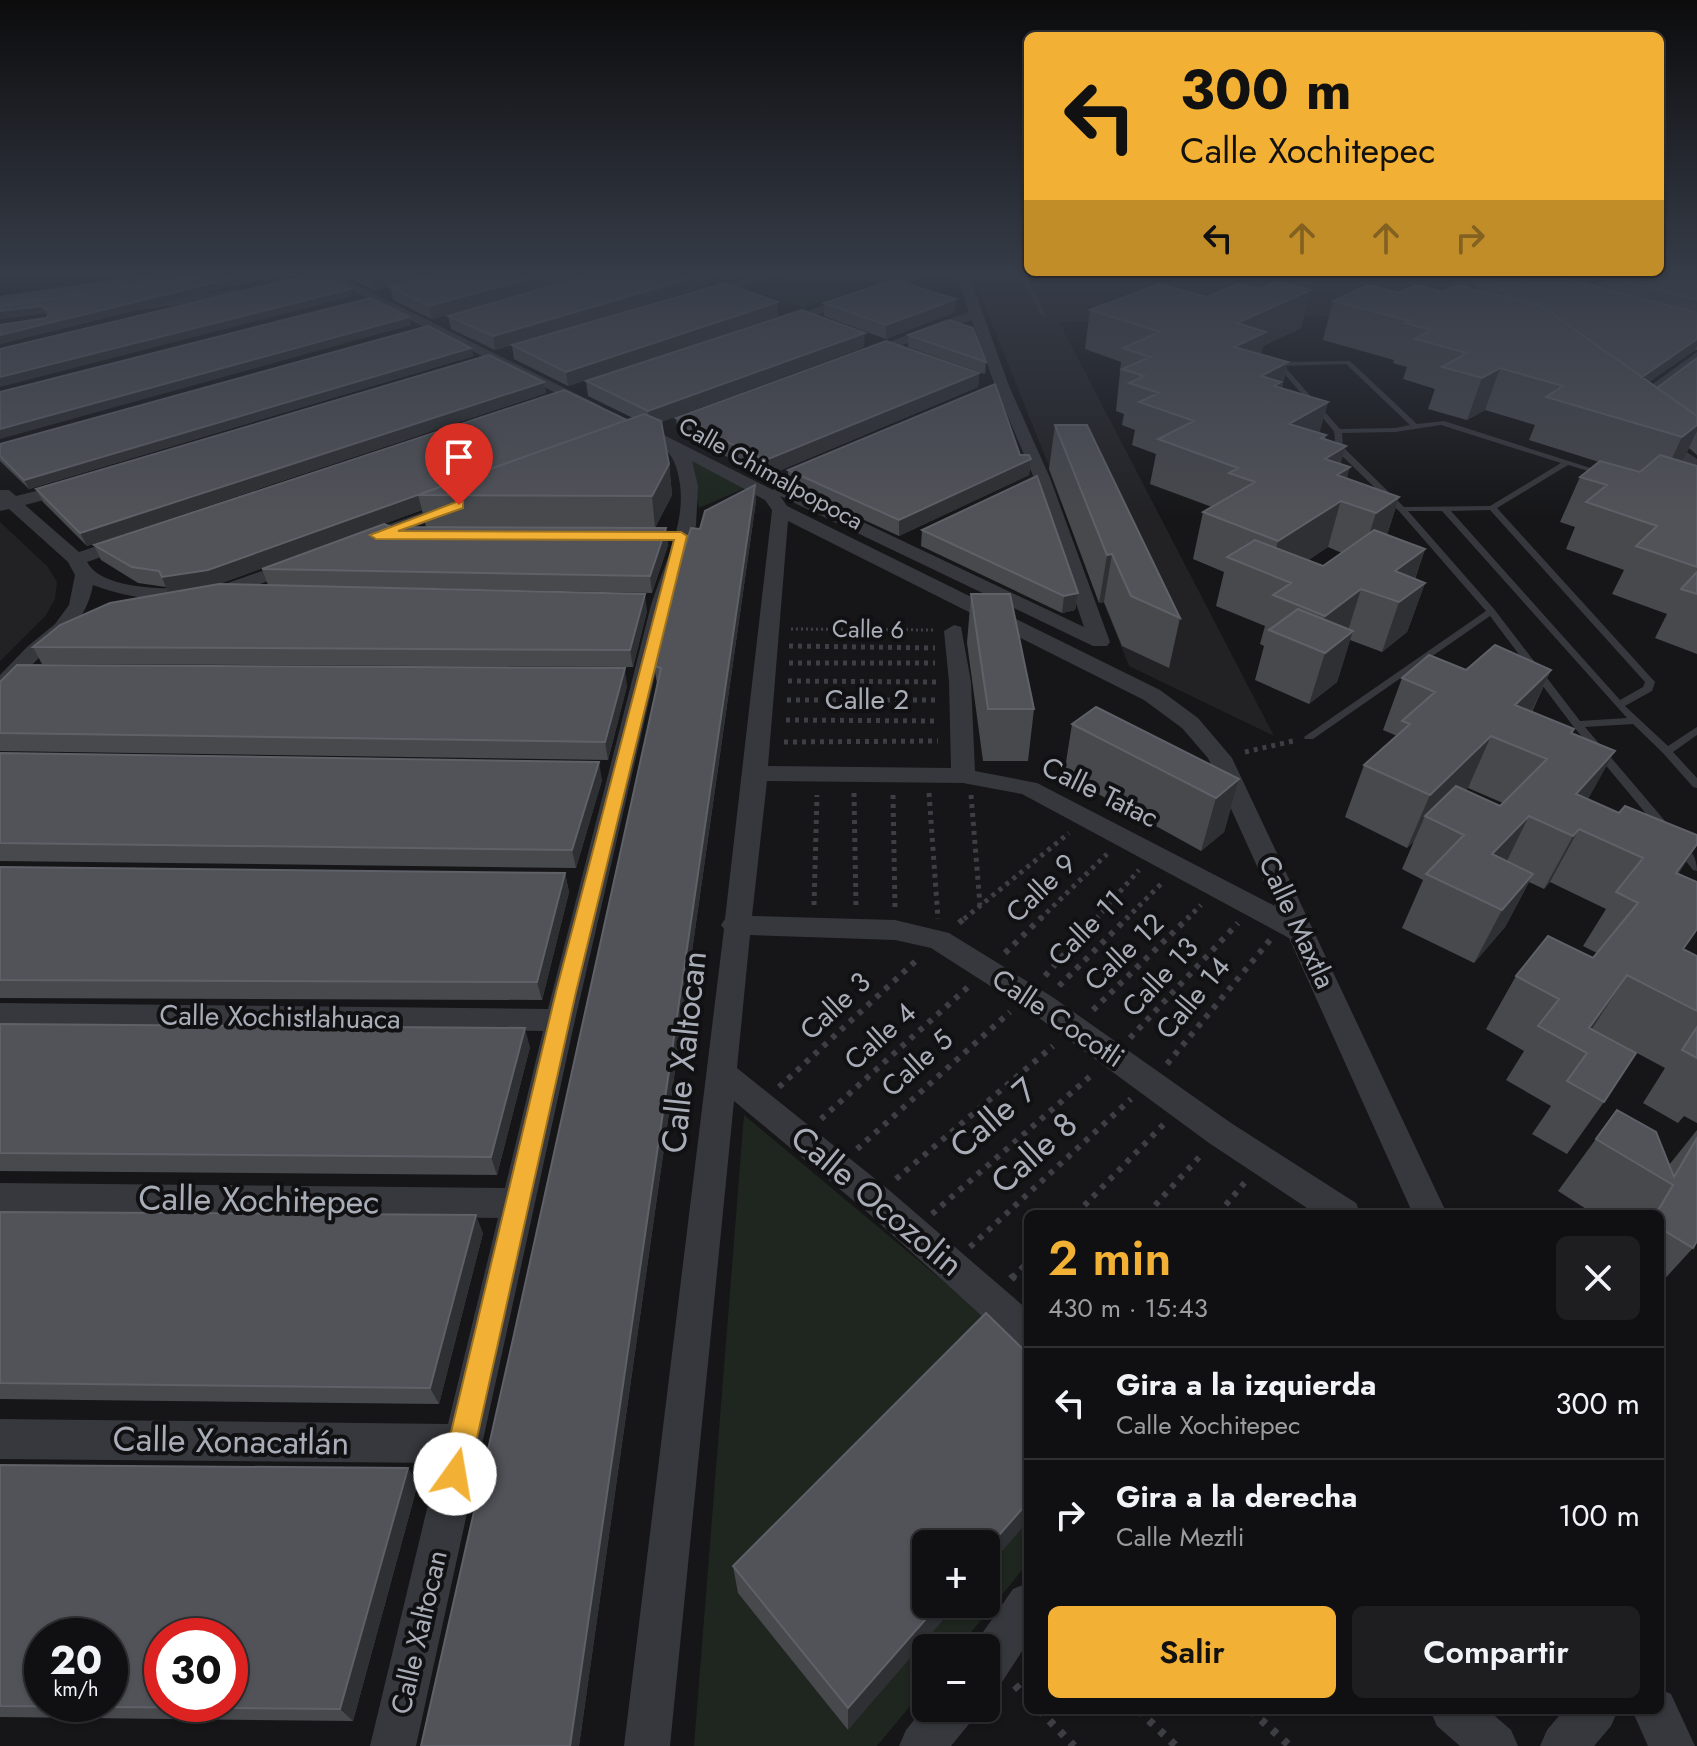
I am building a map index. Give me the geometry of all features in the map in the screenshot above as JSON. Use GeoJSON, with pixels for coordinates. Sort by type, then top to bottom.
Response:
{"type":"FeatureCollection","features":[{"type":"Feature","properties":{"kind":"street","name":"Calle Chimalpopoca"},"geometry":{"type":"LineString","coordinates":[[479,353],[490,362],[570,394],[618,418],[669,435],[1111,676]]}},
{"type":"Feature","properties":{"kind":"street"},"geometry":{"type":"LineString","coordinates":[[490,362],[516,353]]}},
{"type":"Feature","properties":{"kind":"street"},"geometry":{"type":"LineString","coordinates":[[840,363],[866,353]]}},
{"type":"Feature","properties":{"kind":"street"},"geometry":{"type":"LineString","coordinates":[[903,353],[910,356]]}},
{"type":"Feature","properties":{"kind":"street"},"geometry":{"type":"LineString","coordinates":[[735,501],[773,490],[1100,642],[993,387],[986,353]]}},
{"type":"Feature","properties":{"kind":"street"},"geometry":{"type":"LineString","coordinates":[[1697,356],[1630,416],[1697,467]]}},
{"type":"Feature","properties":{"kind":"street"},"geometry":{"type":"LineString","coordinates":[[540,404],[599,384]]}},
{"type":"Feature","properties":{"kind":"street"},"geometry":{"type":"LineString","coordinates":[[623,445],[669,435]]}},
{"type":"Feature","properties":{"kind":"street","name":"Calle Xaltocan"},"geometry":{"type":"LineString","coordinates":[[393,1746],[594,880],[612,770],[646,677],[654,602],[686,528],[689,486],[683,460],[669,435]]}},
{"type":"Feature","properties":{"kind":"street"},"geometry":{"type":"LineString","coordinates":[[4,500],[89,481]]}},
{"type":"Feature","properties":{"kind":"street","name":"Calle Xaltocan"},"geometry":{"type":"LineString","coordinates":[[647,1746],[722,1074],[735,925],[756,773],[770,582],[773,490]]}},
{"type":"Feature","properties":{"kind":"street"},"geometry":{"type":"LineString","coordinates":[[347,546],[478,498]]}},
{"type":"Feature","properties":{"kind":"street"},"geometry":{"type":"LineString","coordinates":[[4,500],[80,567],[104,584],[164,595],[266,595]]}},
{"type":"Feature","properties":{"kind":"street"},"geometry":{"type":"LineString","coordinates":[[898,547],[927,533]]}},
{"type":"Feature","properties":{"kind":"street"},"geometry":{"type":"LineString","coordinates":[[80,567],[151,534]]}},
{"type":"Feature","properties":{"kind":"street"},"geometry":{"type":"LineString","coordinates":[[376,535],[437,535]]}},
{"type":"Feature","properties":{"kind":"street"},"geometry":{"type":"LineString","coordinates":[[120,609],[219,594],[319,556]]}},
{"type":"Feature","properties":{"kind":"street"},"geometry":{"type":"LineString","coordinates":[[6,680],[62,628],[79,605],[80,567]]}},
{"type":"Feature","properties":{"kind":"street"},"geometry":{"type":"LineString","coordinates":[[62,628],[92,616]]}},
{"type":"Feature","properties":{"kind":"street"},"geometry":{"type":"LineString","coordinates":[[6,680],[44,673]]}},
{"type":"Feature","properties":{"kind":"street","name":"Calle Maxtla"},"geometry":{"type":"LineString","coordinates":[[1111,676],[1178,711],[1206,737],[1220,758],[1428,1210]]}},
{"type":"Feature","properties":{"kind":"street"},"geometry":{"type":"LineString","coordinates":[[614,677],[646,677]]}},
{"type":"Feature","properties":{"kind":"street"},"geometry":{"type":"LineString","coordinates":[[959,684],[966,776]]}},
{"type":"Feature","properties":{"kind":"street","name":"Calle Tatac"},"geometry":{"type":"LineString","coordinates":[[756,773],[966,776],[1029,788],[1303,933]]}},
{"type":"Feature","properties":{"kind":"street"},"geometry":{"type":"LineString","coordinates":[[563,879],[594,880]]}},
{"type":"Feature","properties":{"kind":"street","name":"Calle Cocotli"},"geometry":{"type":"LineString","coordinates":[[735,925],[895,930],[939,940],[1034,1000],[1220,1133],[1338,1210]]}},
{"type":"Feature","properties":{"kind":"street","name":"Calle Xochistlahuaca"},"geometry":{"type":"LineString","coordinates":[[0,1014],[560,1020]]}},
{"type":"Feature","properties":{"kind":"street","name":"Calle Ocozolin"},"geometry":{"type":"LineString","coordinates":[[722,1074],[914,1230],[1024,1330]]}},
{"type":"Feature","properties":{"kind":"street","name":"Calle Xochitepec"},"geometry":{"type":"LineString","coordinates":[[0,1198],[518,1203]]}},
{"type":"Feature","properties":{"kind":"street","name":"Calle Xonacatlán"},"geometry":{"type":"LineString","coordinates":[[0,1439],[462,1444]]}},
{"type":"Feature","properties":{"kind":"street"},"geometry":{"type":"LineString","coordinates":[[1000,1645],[1024,1610]]}},
{"type":"Feature","properties":{"kind":"street"},"geometry":{"type":"LineString","coordinates":[[1458,1714],[1495,1746]]}},
{"type":"Feature","properties":{"kind":"street"},"geometry":{"type":"LineString","coordinates":[[1563,1746],[1591,1714]]}},
{"type":"Feature","properties":{"kind":"street"},"geometry":{"type":"LineString","coordinates":[[1657,1714],[1672,1746]]}},
{"type":"Feature","properties":{"kind":"street"},"geometry":{"type":"LineString","coordinates":[[922,1746],[942,1722]]}},
{"type":"Feature","properties":{"kind":"lane"},"geometry":{"type":"LineString","coordinates":[[1414,425],[1348,362],[1279,364],[1338,431],[1339,448],[1402,509],[1491,611],[1577,724],[1697,867]]}},
{"type":"Feature","properties":{"kind":"lane"},"geometry":{"type":"LineString","coordinates":[[1338,431],[1395,430],[1445,423],[1610,475]]}},
{"type":"Feature","properties":{"kind":"lane"},"geometry":{"type":"LineString","coordinates":[[1402,509],[1492,508],[1567,462]]}},
{"type":"Feature","properties":{"kind":"lane"},"geometry":{"type":"LineString","coordinates":[[1492,508],[1650,682],[1648,689],[1619,705]]}},
{"type":"Feature","properties":{"kind":"lane"},"geometry":{"type":"LineString","coordinates":[[1445,509],[1619,705],[1697,785]]}},
{"type":"Feature","properties":{"kind":"lane"},"geometry":{"type":"LineString","coordinates":[[1309,737],[1491,611]]}},
{"type":"Feature","properties":{"kind":"lane"},"geometry":{"type":"LineString","coordinates":[[1577,724],[1635,721]]}},
{"type":"Feature","properties":{"kind":"lane"},"geometry":{"type":"LineString","coordinates":[[1667,751],[1697,730]]}},
{"type":"Feature","properties":{"kind":"path"},"geometry":{"type":"LineString","coordinates":[[782,629],[959,684]]}},
{"type":"Feature","properties":{"kind":"path","name":"Calle 6"},"geometry":{"type":"LineString","coordinates":[[779,646],[959,684]]}},
{"type":"Feature","properties":{"kind":"path"},"geometry":{"type":"LineString","coordinates":[[776,663],[959,684]]}},
{"type":"Feature","properties":{"kind":"path"},"geometry":{"type":"LineString","coordinates":[[773,681],[959,684]]}},
{"type":"Feature","properties":{"kind":"path"},"geometry":{"type":"LineString","coordinates":[[773,700],[959,684]]}},
{"type":"Feature","properties":{"kind":"path"},"geometry":{"type":"LineString","coordinates":[[775,742],[959,684]]}},
{"type":"Feature","properties":{"kind":"path","name":"Calle 2"},"geometry":{"type":"LineString","coordinates":[[772,720],[959,684]]}},
{"type":"Feature","properties":{"kind":"path"},"geometry":{"type":"LineString","coordinates":[[1220,758],[1309,737]]}},
{"type":"Feature","properties":{"kind":"path"},"geometry":{"type":"LineString","coordinates":[[814,926],[818,772]]}},
{"type":"Feature","properties":{"kind":"path","name":"Calle 3"},"geometry":{"type":"LineString","coordinates":[[854,772],[856,928]]}},
{"type":"Feature","properties":{"kind":"path"},"geometry":{"type":"LineString","coordinates":[[892,773],[895,930]]}},
{"type":"Feature","properties":{"kind":"path"},"geometry":{"type":"LineString","coordinates":[[928,775],[939,940]]}},
{"type":"Feature","properties":{"kind":"path"},"geometry":{"type":"LineString","coordinates":[[966,776],[981,906],[1088,817]]}},
{"type":"Feature","properties":{"kind":"path","name":"Calle 9"},"geometry":{"type":"LineString","coordinates":[[988,970],[1124,837]]}},
{"type":"Feature","properties":{"kind":"path"},"geometry":{"type":"LineString","coordinates":[[1034,1000],[1138,871]]}},
{"type":"Feature","properties":{"kind":"path","name":"Calle 11"},"geometry":{"type":"LineString","coordinates":[[1034,1000],[1162,883]]}},
{"type":"Feature","properties":{"kind":"path","name":"Calle 12"},"geometry":{"type":"LineString","coordinates":[[1075,1028],[1201,905]]}},
{"type":"Feature","properties":{"kind":"path","name":"Calle 13"},"geometry":{"type":"LineString","coordinates":[[1114,1055],[1235,926]]}},
{"type":"Feature","properties":{"kind":"path","name":"Calle 3"},"geometry":{"type":"LineString","coordinates":[[761,1104],[939,940]]}},
{"type":"Feature","properties":{"kind":"path","name":"Calle 14"},"geometry":{"type":"LineString","coordinates":[[1151,1082],[1268,942]]}},
{"type":"Feature","properties":{"kind":"path","name":"Calle 4"},"geometry":{"type":"LineString","coordinates":[[802,1136],[988,970]]}},
{"type":"Feature","properties":{"kind":"path","name":"Calle 5"},"geometry":{"type":"LineString","coordinates":[[838,1166],[1034,1000]]}},
{"type":"Feature","properties":{"kind":"path"},"geometry":{"type":"LineString","coordinates":[[874,1198],[1075,1028]]}},
{"type":"Feature","properties":{"kind":"path","name":"Calle 7"},"geometry":{"type":"LineString","coordinates":[[914,1230],[1114,1055]]}},
{"type":"Feature","properties":{"kind":"path","name":"Calle 8"},"geometry":{"type":"LineString","coordinates":[[952,1264],[1151,1082]]}},
{"type":"Feature","properties":{"kind":"path"},"geometry":{"type":"LineString","coordinates":[[1080,1210],[1183,1105]]}},
{"type":"Feature","properties":{"kind":"path"},"geometry":{"type":"LineString","coordinates":[[1151,1210],[1220,1133]]}},
{"type":"Feature","properties":{"kind":"path"},"geometry":{"type":"LineString","coordinates":[[1221,1210],[1251,1174]]}},
{"type":"Feature","properties":{"kind":"path"},"geometry":{"type":"LineString","coordinates":[[1043,1714],[1074,1746]]}},
{"type":"Feature","properties":{"kind":"path"},"geometry":{"type":"LineString","coordinates":[[1142,1714],[1176,1746]]}},
{"type":"Feature","properties":{"kind":"path"},"geometry":{"type":"LineString","coordinates":[[1254,1714],[1290,1746]]}},
{"type":"Feature","properties":{"kind":"shaded area"},"geometry":{"type":"Polygon","coordinates":[[[1004,353],[1075,353],[1274,736],[1129,666],[1004,353]]]}},
{"type":"Feature","properties":{"kind":"shaded area"},"geometry":{"type":"Polygon","coordinates":[[[685,457],[745,488],[699,508],[685,457]]]}},
{"type":"Feature","properties":{"kind":"shaded area"},"geometry":{"type":"Polygon","coordinates":[[[0,522],[47,566],[57,582],[55,599],[46,615],[0,661],[0,522]]]}},
{"type":"Feature","properties":{"kind":"shaded area"},"geometry":{"type":"Polygon","coordinates":[[[744,1115],[1024,1349],[1024,1568],[1000,1597],[1000,1530],[912,1530],[912,1618],[983,1618],[970,1634],[912,1634],[912,1704],[877,1746],[694,1746],[744,1115]]]}},
{"type":"Feature","properties":{"kind":"building"},"geometry":{"type":"Polygon","coordinates":[[[0,353],[94,353],[0,377],[0,353]]]}},
{"type":"Feature","properties":{"kind":"building"},"geometry":{"type":"Polygon","coordinates":[[[152,353],[276,353],[0,429],[0,392],[152,353]]]}},
{"type":"Feature","properties":{"kind":"building"},"geometry":{"type":"Polygon","coordinates":[[[328,353],[452,353],[24,480],[0,456],[0,444],[328,353]]]}},
{"type":"Feature","properties":{"kind":"building"},"geometry":{"type":"Polygon","coordinates":[[[529,353],[622,353],[566,372],[529,353]]]}},
{"type":"Feature","properties":{"kind":"building"},"geometry":{"type":"Polygon","coordinates":[[[670,353],[808,353],[648,411],[586,381],[670,353]]]}},
{"type":"Feature","properties":{"kind":"building"},"geometry":{"type":"Polygon","coordinates":[[[852,353],[922,353],[979,373],[766,460],[676,418],[852,353]]]}},
{"type":"Feature","properties":{"kind":"building"},"geometry":{"type":"Polygon","coordinates":[[[961,353],[983,353],[986,362],[961,353]]]}},
{"type":"Feature","properties":{"kind":"building"},"geometry":{"type":"Polygon","coordinates":[[[1139,353],[1257,353],[1288,362],[1261,376],[1281,382],[1274,386],[1328,402],[1289,424],[1326,435],[1321,438],[1346,446],[1325,459],[1350,467],[1337,475],[1399,497],[1376,513],[1341,501],[1278,541],[1203,512],[1255,482],[1229,473],[1238,468],[1158,439],[1194,421],[1139,402],[1159,393],[1129,383],[1144,376],[1122,369],[1150,357],[1139,353]]]}},
{"type":"Feature","properties":{"kind":"building"},"geometry":{"type":"Polygon","coordinates":[[[1466,353],[1608,353],[1697,416],[1697,425],[1682,437],[1546,397],[1563,386],[1500,368],[1482,378],[1442,367],[1466,353]]]}},
{"type":"Feature","properties":{"kind":"building"},"geometry":{"type":"Polygon","coordinates":[[[1609,353],[1676,353],[1642,377],[1609,353]]]}},
{"type":"Feature","properties":{"kind":"building"},"geometry":{"type":"Polygon","coordinates":[[[489,355],[544,382],[80,533],[36,489],[489,355]]]}},
{"type":"Feature","properties":{"kind":"building"},"geometry":{"type":"Polygon","coordinates":[[[1697,358],[1697,416],[1657,388],[1697,358]]]}},
{"type":"Feature","properties":{"kind":"building"},"geometry":{"type":"Polygon","coordinates":[[[995,384],[1020,455],[1029,455],[1031,459],[899,520],[788,470],[995,384]]]}},
{"type":"Feature","properties":{"kind":"building"},"geometry":{"type":"Polygon","coordinates":[[[564,390],[627,420],[208,570],[162,577],[159,571],[132,567],[94,545],[564,390]]]}},
{"type":"Feature","properties":{"kind":"building"},"geometry":{"type":"Polygon","coordinates":[[[644,414],[661,421],[669,464],[652,496],[418,495],[644,414]]]}},
{"type":"Feature","properties":{"kind":"building"},"geometry":{"type":"Polygon","coordinates":[[[1055,425],[1087,425],[1180,618],[1131,596],[1112,554],[1107,555],[1055,425]]]}},
{"type":"Feature","properties":{"kind":"building"},"geometry":{"type":"Polygon","coordinates":[[[1660,455],[1697,466],[1697,567],[1636,546],[1657,526],[1586,502],[1607,485],[1580,477],[1600,461],[1640,472],[1660,455]]]}},
{"type":"Feature","properties":{"kind":"building"},"geometry":{"type":"Polygon","coordinates":[[[1037,476],[1078,593],[1064,596],[922,530],[1037,476]]]}},
{"type":"Feature","properties":{"kind":"building"},"geometry":{"type":"Polygon","coordinates":[[[755,485],[570,1746],[421,1746],[661,668],[654,666],[673,586],[691,528],[700,529],[705,511],[755,485]]]}},
{"type":"Feature","properties":{"kind":"building"},"geometry":{"type":"Polygon","coordinates":[[[384,524],[391,527],[666,528],[650,576],[262,569],[384,524]]]}},
{"type":"Feature","properties":{"kind":"building"},"geometry":{"type":"Polygon","coordinates":[[[1374,530],[1425,549],[1395,571],[1425,583],[1399,602],[1361,589],[1325,616],[1273,595],[1291,583],[1227,557],[1255,540],[1323,566],[1374,530]]]}},
{"type":"Feature","properties":{"kind":"building"},"geometry":{"type":"Polygon","coordinates":[[[1697,572],[1697,594],[1681,589],[1697,572]]]}},
{"type":"Feature","properties":{"kind":"building"},"geometry":{"type":"Polygon","coordinates":[[[219,584],[645,594],[630,650],[33,647],[60,625],[110,603],[219,584]]]}},
{"type":"Feature","properties":{"kind":"building"},"geometry":{"type":"Polygon","coordinates":[[[971,594],[1010,594],[1034,709],[988,709],[971,594]]]}},
{"type":"Feature","properties":{"kind":"building"},"geometry":{"type":"Polygon","coordinates":[[[1298,609],[1353,631],[1325,653],[1269,630],[1298,609]]]}},
{"type":"Feature","properties":{"kind":"building"},"geometry":{"type":"Polygon","coordinates":[[[1495,645],[1551,670],[1515,705],[1574,729],[1571,733],[1615,751],[1576,794],[1619,813],[1625,806],[1697,835],[1697,844],[1676,873],[1697,882],[1697,929],[1683,949],[1697,956],[1697,1011],[1627,975],[1589,1028],[1636,1053],[1604,1102],[1567,1081],[1587,1053],[1538,1026],[1559,999],[1516,976],[1548,936],[1593,958],[1638,903],[1616,892],[1643,858],[1579,829],[1573,836],[1529,816],[1492,854],[1533,874],[1502,910],[1426,874],[1464,835],[1425,816],[1456,786],[1500,806],[1547,759],[1491,736],[1430,795],[1364,765],[1410,724],[1402,721],[1435,692],[1402,678],[1429,655],[1466,670],[1495,645]]]}},
{"type":"Feature","properties":{"kind":"building"},"geometry":{"type":"Polygon","coordinates":[[[17,665],[625,668],[605,742],[0,733],[0,682],[17,665]]]}},
{"type":"Feature","properties":{"kind":"building"},"geometry":{"type":"Polygon","coordinates":[[[1096,707],[1239,779],[1216,798],[1072,724],[1096,707]]]}},
{"type":"Feature","properties":{"kind":"building"},"geometry":{"type":"Polygon","coordinates":[[[0,753],[599,762],[572,850],[0,843],[0,753]]]}},
{"type":"Feature","properties":{"kind":"building"},"geometry":{"type":"Polygon","coordinates":[[[0,867],[565,873],[537,982],[0,980],[0,867]]]}},
{"type":"Feature","properties":{"kind":"building"},"geometry":{"type":"Polygon","coordinates":[[[0,1024],[525,1028],[491,1157],[0,1153],[0,1024]]]}},
{"type":"Feature","properties":{"kind":"building"},"geometry":{"type":"Polygon","coordinates":[[[1697,1027],[1697,1058],[1682,1050],[1697,1027]]]}},
{"type":"Feature","properties":{"kind":"building"},"geometry":{"type":"Polygon","coordinates":[[[1617,1110],[1656,1132],[1674,1177],[1697,1138],[1697,1241],[1693,1248],[1664,1230],[1664,1210],[1658,1210],[1673,1185],[1596,1139],[1617,1110]]]}},
{"type":"Feature","properties":{"kind":"building"},"geometry":{"type":"Polygon","coordinates":[[[0,1212],[476,1215],[430,1388],[0,1383],[0,1212]]]}},
{"type":"Feature","properties":{"kind":"building"},"geometry":{"type":"Polygon","coordinates":[[[986,1313],[1024,1350],[1024,1507],[1000,1534],[1000,1530],[912,1530],[912,1618],[927,1618],[848,1708],[733,1566],[986,1313]]]}},
{"type":"Feature","properties":{"kind":"building"},"geometry":{"type":"Polygon","coordinates":[[[0,1465],[408,1468],[340,1709],[248,1708],[248,1618],[144,1618],[144,1707],[128,1707],[128,1618],[24,1618],[24,1706],[0,1706],[0,1465]]]}},
{"type":"Feature","properties":{"kind":"route"},"geometry":{"type":"LineString","coordinates":[[455,1474],[566,992],[681,536],[376,535],[459,505]]}}]}
